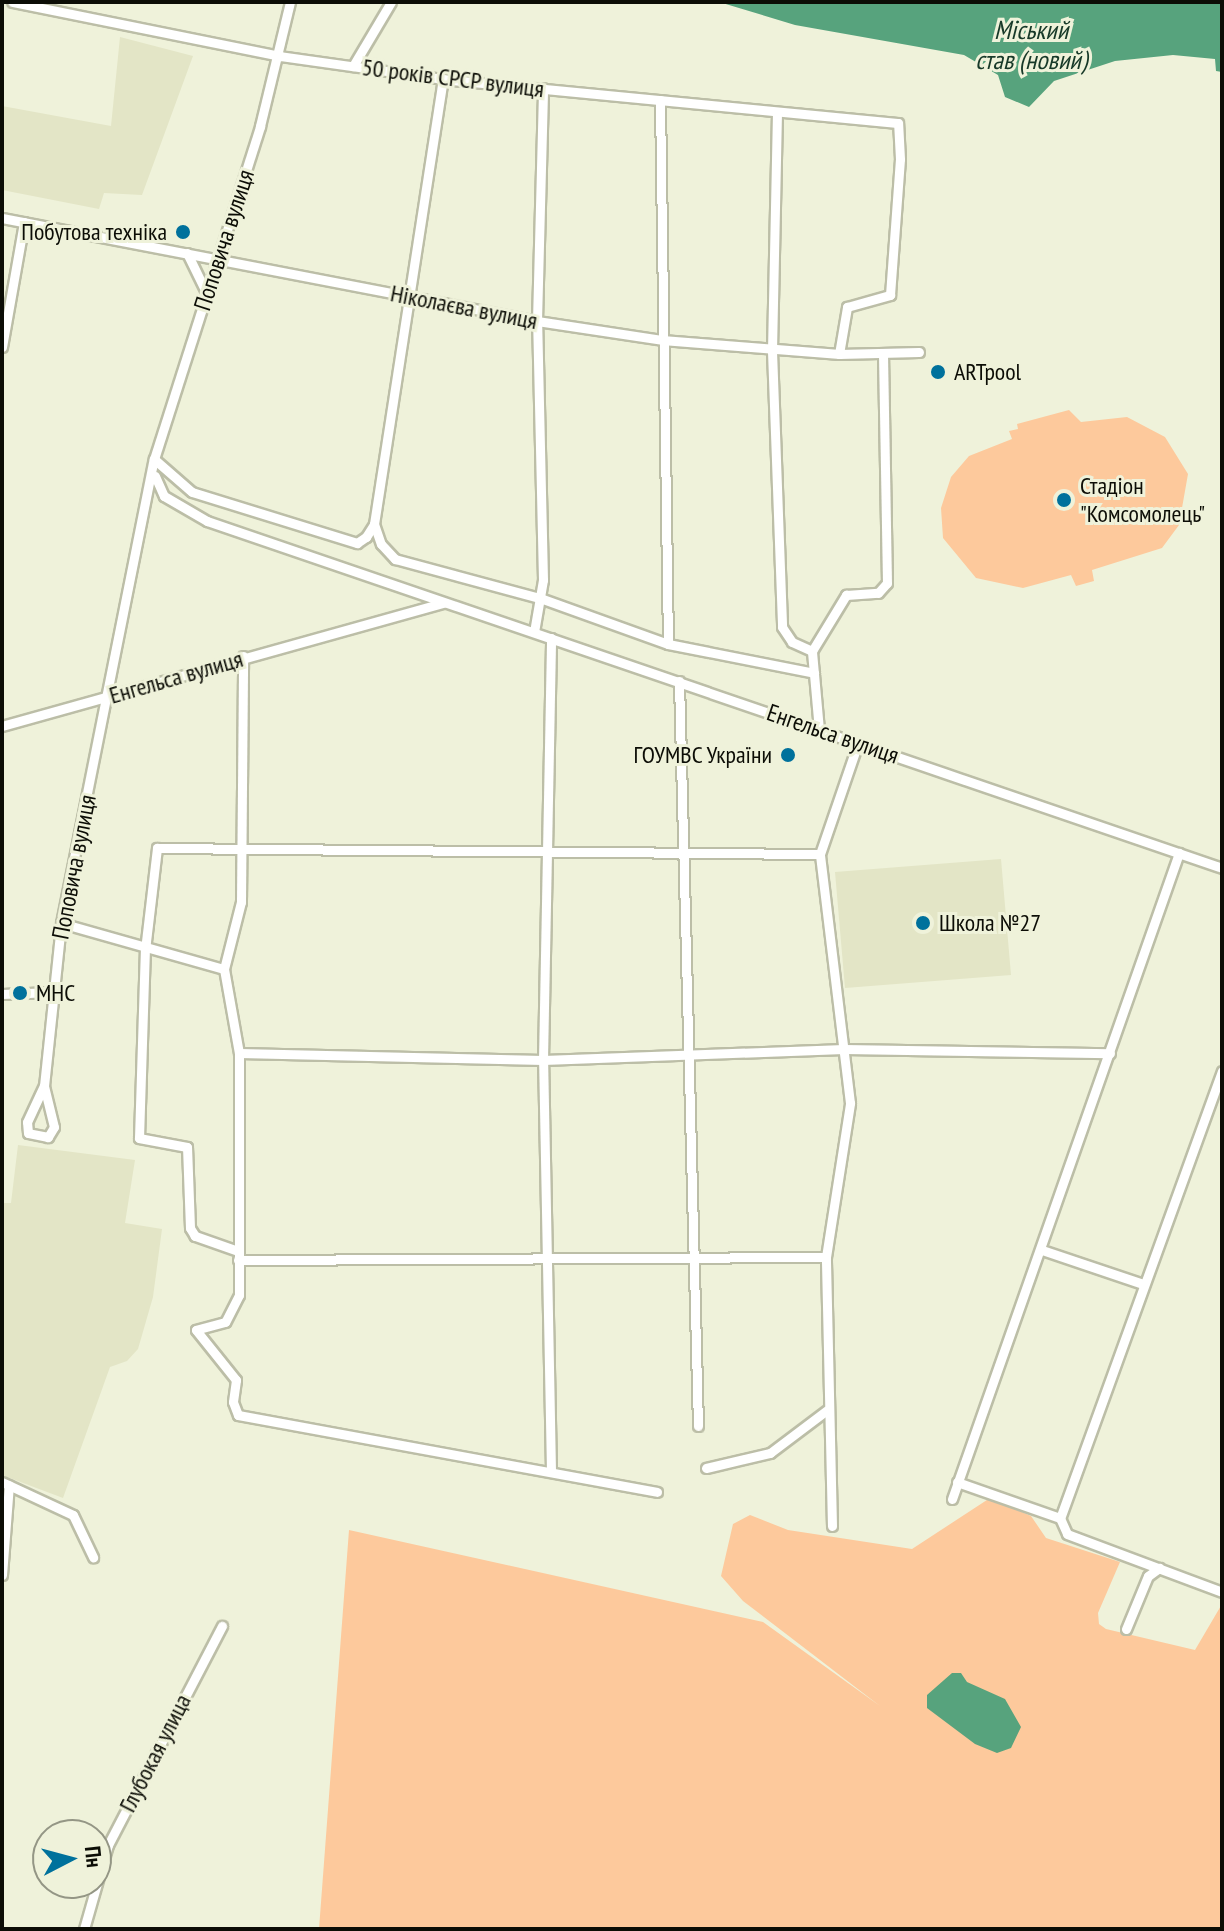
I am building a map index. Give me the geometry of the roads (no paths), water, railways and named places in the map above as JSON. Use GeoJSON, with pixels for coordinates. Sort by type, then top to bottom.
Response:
{"type":"FeatureCollection","features":[{"type":"Feature","properties":{"kind":"street","name":"50 років СРСР вулиця"},"geometry":{"type":"LineString","coordinates":[[12,2],[280,56],[443,79],[898,123],[900,159],[890,295],[847,307],[839,354]]}},
{"type":"Feature","properties":{"kind":"street","name":"Поповича вулиця"},"geometry":{"type":"LineString","coordinates":[[44,1086],[27,1122],[28,1133],[48,1137],[54,1127],[44,1086],[61,923],[155,476],[154,459],[280,56],[290,2]]}},
{"type":"Feature","properties":{"kind":"street"},"geometry":{"type":"LineString","coordinates":[[353,66],[391,2]]}},
{"type":"Feature","properties":{"kind":"street"},"geometry":{"type":"LineString","coordinates":[[443,79],[412,297],[374,524],[381,544],[395,559],[540,598],[668,644],[814,673]]}},
{"type":"Feature","properties":{"kind":"street"},"geometry":{"type":"LineString","coordinates":[[534,632],[540,598],[537,321],[543,88]]}},
{"type":"Feature","properties":{"kind":"street"},"geometry":{"type":"LineString","coordinates":[[660,100],[668,644]]}},
{"type":"Feature","properties":{"kind":"street"},"geometry":{"type":"LineString","coordinates":[[777,112],[772,351],[782,627],[792,642],[812,651]]}},
{"type":"Feature","properties":{"kind":"street","name":"Ніколаєва вулиця"},"geometry":{"type":"LineString","coordinates":[[2,218],[537,321],[662,340],[772,351],[839,354],[919,352]]}},
{"type":"Feature","properties":{"kind":"street"},"geometry":{"type":"LineString","coordinates":[[2,347],[24,222]]}},
{"type":"Feature","properties":{"kind":"street"},"geometry":{"type":"LineString","coordinates":[[187,253],[207,294]]}},
{"type":"Feature","properties":{"kind":"street"},"geometry":{"type":"LineString","coordinates":[[819,730],[812,651],[846,595],[884,589],[883,354]]}},
{"type":"Feature","properties":{"kind":"street"},"geometry":{"type":"LineString","coordinates":[[154,459],[192,492],[357,543],[374,524]]}},
{"type":"Feature","properties":{"kind":"street","name":"Енгельса вулиця"},"geometry":{"type":"LineString","coordinates":[[155,476],[164,496],[207,521],[1222,868]]}},
{"type":"Feature","properties":{"kind":"street","name":"Енгельса вулиця"},"geometry":{"type":"LineString","coordinates":[[2,726],[243,656],[443,603]]}},
{"type":"Feature","properties":{"kind":"street"},"geometry":{"type":"LineString","coordinates":[[551,638],[543,1060],[544,1260],[551,1471]]}},
{"type":"Feature","properties":{"kind":"street"},"geometry":{"type":"LineString","coordinates":[[243,656],[241,902],[224,969],[239,1053],[239,1295],[225,1322],[196,1330],[236,1380],[233,1402],[238,1415],[657,1492]]}},
{"type":"Feature","properties":{"kind":"street"},"geometry":{"type":"LineString","coordinates":[[679,681],[691,1057],[698,1426]]}},
{"type":"Feature","properties":{"kind":"street"},"geometry":{"type":"LineString","coordinates":[[832,1526],[827,1410],[826,1257],[850,1103],[820,854],[858,743]]}},
{"type":"Feature","properties":{"kind":"street"},"geometry":{"type":"LineString","coordinates":[[820,854],[683,850],[545,854],[157,848],[145,950],[139,1138],[187,1147],[190,1228],[195,1236],[238,1256],[544,1260],[826,1257]]}},
{"type":"Feature","properties":{"kind":"street"},"geometry":{"type":"LineString","coordinates":[[952,1499],[1179,853]]}},
{"type":"Feature","properties":{"kind":"street"},"geometry":{"type":"LineString","coordinates":[[61,923],[145,950],[224,969]]}},
{"type":"Feature","properties":{"kind":"street"},"geometry":{"type":"LineString","coordinates":[[2,994],[53,992]]}},
{"type":"Feature","properties":{"kind":"street"},"geometry":{"type":"LineString","coordinates":[[239,1053],[543,1060],[691,1057],[844,1049],[1110,1053]]}},
{"type":"Feature","properties":{"kind":"street"},"geometry":{"type":"LineString","coordinates":[[1222,1071],[1060,1518],[1067,1534],[1222,1592]]}},
{"type":"Feature","properties":{"kind":"street"},"geometry":{"type":"LineString","coordinates":[[1042,1250],[1143,1284]]}},
{"type":"Feature","properties":{"kind":"street"},"geometry":{"type":"LineString","coordinates":[[706,1468],[770,1453],[827,1410]]}},
{"type":"Feature","properties":{"kind":"street"},"geometry":{"type":"LineString","coordinates":[[957,1482],[1060,1518]]}},
{"type":"Feature","properties":{"kind":"street"},"geometry":{"type":"LineString","coordinates":[[2,1575],[6,1483],[73,1515],[93,1557]]}},
{"type":"Feature","properties":{"kind":"street"},"geometry":{"type":"LineString","coordinates":[[1126,1629],[1148,1576],[1159,1568]]}},
{"type":"Feature","properties":{"kind":"street","name":"Глубокая улица"},"geometry":{"type":"LineString","coordinates":[[84,1929],[83,1918],[108,1845],[222,1626]]}},
{"type":"Feature","properties":{"kind":"water","name":"Міський став (новий)"},"geometry":{"type":"Polygon","coordinates":[[[719,2],[1222,2],[1222,72],[1216,71],[1215,59],[1173,55],[1115,61],[1054,81],[1029,107],[1005,97],[998,75],[964,55],[795,25],[719,2]]]}},
{"type":"Feature","properties":{"kind":"water"},"geometry":{"type":"Polygon","coordinates":[[[952,1673],[961,1673],[967,1682],[1005,1699],[1021,1727],[1011,1748],[997,1753],[975,1744],[927,1708],[927,1695],[952,1673]]]}},
{"type":"Feature","properties":{"kind":"place","name":"Побутова техніка"},"geometry":{"type":"Point","coordinates":[183,232]}},
{"type":"Feature","properties":{"kind":"place","name":"ARTpool"},"geometry":{"type":"Point","coordinates":[938,372]}},
{"type":"Feature","properties":{"kind":"place","name":"Стадіон \"Комсомолець\""},"geometry":{"type":"Point","coordinates":[1064,500]}},
{"type":"Feature","properties":{"kind":"place","name":"ГОУМВС України"},"geometry":{"type":"Point","coordinates":[788,755]}},
{"type":"Feature","properties":{"kind":"place","name":"Школа №27"},"geometry":{"type":"Point","coordinates":[923,923]}},
{"type":"Feature","properties":{"kind":"place","name":"МНС"},"geometry":{"type":"Point","coordinates":[20,993]}}]}
